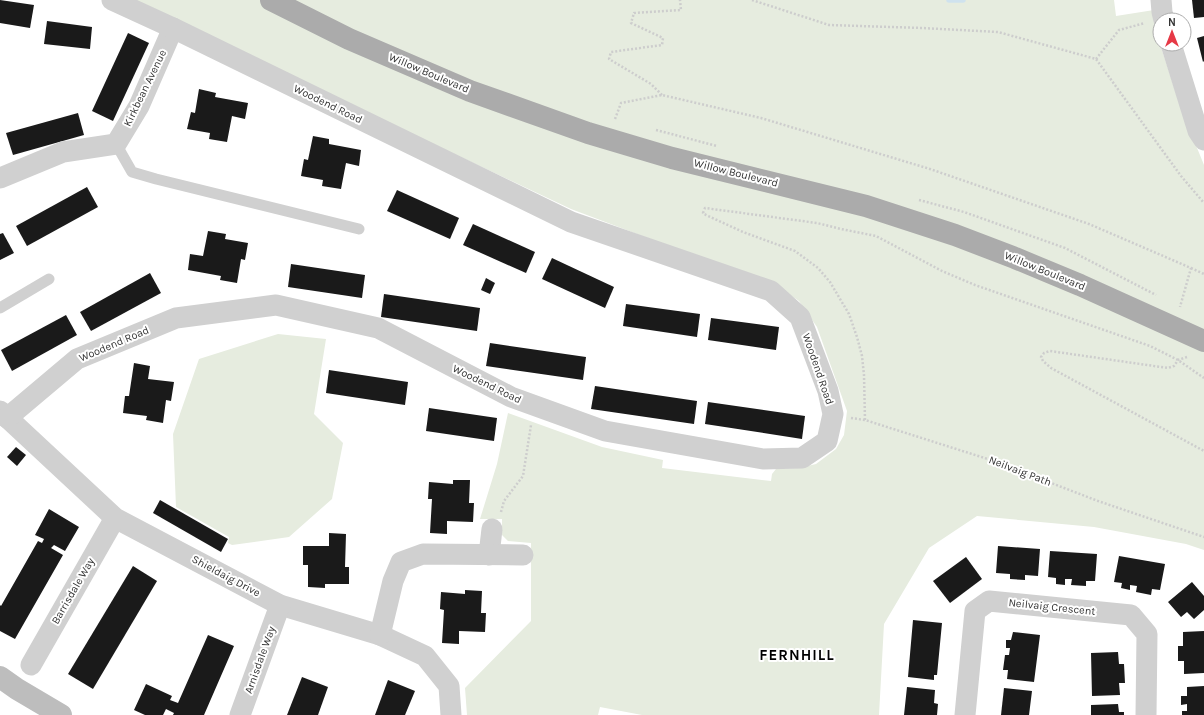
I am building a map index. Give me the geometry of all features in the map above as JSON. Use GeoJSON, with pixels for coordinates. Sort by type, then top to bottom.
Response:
{"type":"FeatureCollection","features":[{"type":"Feature","properties":{"kind":"main road","name":"Willow Boulevard"},"geometry":{"type":"LineString","coordinates":[[271,0],[349,39],[470,91],[596,135],[672,158],[866,206],[955,235],[1080,285],[1198,348]]}},
{"type":"Feature","properties":{"kind":"street","name":"Woodend Road"},"geometry":{"type":"LineString","coordinates":[[3,415],[77,359],[176,318],[276,304],[378,328],[511,397],[606,430],[763,458],[802,458],[828,441],[833,414],[828,391],[800,317],[771,292],[570,222],[173,28],[112,0]]}},
{"type":"Feature","properties":{"kind":"street","name":"Kirkbean Avenue"},"geometry":{"type":"LineString","coordinates":[[116,144],[139,106],[173,28]]}},
{"type":"Feature","properties":{"kind":"street"},"geometry":{"type":"LineString","coordinates":[[1174,52],[1198,131],[1204,140]]}},
{"type":"Feature","properties":{"kind":"street"},"geometry":{"type":"LineString","coordinates":[[0,178],[63,152],[116,144]]}},
{"type":"Feature","properties":{"kind":"street","name":"Shieldaig Drive"},"geometry":{"type":"LineString","coordinates":[[3,415],[115,518],[280,605],[380,635],[425,656],[449,686],[451,715]]}},
{"type":"Feature","properties":{"kind":"street","name":"Barrisdale Way"},"geometry":{"type":"LineString","coordinates":[[31,665],[115,518]]}},
{"type":"Feature","properties":{"kind":"street"},"geometry":{"type":"LineString","coordinates":[[489,555],[492,530]]}},
{"type":"Feature","properties":{"kind":"street"},"geometry":{"type":"LineString","coordinates":[[380,635],[393,581],[401,562],[423,554],[523,555]]}},
{"type":"Feature","properties":{"kind":"street","name":"Neilvaig Crescent"},"geometry":{"type":"LineString","coordinates":[[965,715],[975,611],[989,601],[1131,615],[1147,634],[1146,715]]}},
{"type":"Feature","properties":{"kind":"street","name":"Arnisdale Way"},"geometry":{"type":"LineString","coordinates":[[240,715],[280,605]]}},
{"type":"Feature","properties":{"kind":"street"},"geometry":{"type":"LineString","coordinates":[[0,677],[17,689],[62,715]]}},
{"type":"Feature","properties":{"kind":"lane"},"geometry":{"type":"LineString","coordinates":[[116,144],[132,172],[359,229]]}},
{"type":"Feature","properties":{"kind":"lane"},"geometry":{"type":"LineString","coordinates":[[0,308],[49,279]]}},
{"type":"Feature","properties":{"kind":"path"},"geometry":{"type":"LineString","coordinates":[[662,95],[651,84],[609,59],[611,52],[662,45],[663,38],[631,23],[634,13],[681,10],[680,0]]}},
{"type":"Feature","properties":{"kind":"path"},"geometry":{"type":"LineString","coordinates":[[752,0],[828,25],[998,32],[1096,59],[1181,176],[1204,203]]}},
{"type":"Feature","properties":{"kind":"path"},"geometry":{"type":"LineString","coordinates":[[1096,59],[1119,30],[1152,17]]}},
{"type":"Feature","properties":{"kind":"path"},"geometry":{"type":"LineString","coordinates":[[615,119],[621,103],[662,95],[761,118],[930,169],[1089,224],[1204,274]]}},
{"type":"Feature","properties":{"kind":"path"},"geometry":{"type":"LineString","coordinates":[[865,420],[862,356],[849,314],[830,282],[818,268],[795,251],[743,232],[706,215],[704,213],[705,208],[816,223],[876,236],[942,271],[975,285],[1150,346],[1178,360],[1204,378]]}},
{"type":"Feature","properties":{"kind":"path"},"geometry":{"type":"LineString","coordinates":[[1180,307],[1191,268]]}},
{"type":"Feature","properties":{"kind":"path"},"geometry":{"type":"LineString","coordinates":[[1198,348],[1178,360],[1174,366],[1168,368],[1050,351],[1044,353],[1041,357],[1043,361],[1051,368],[1204,451]]}},
{"type":"Feature","properties":{"kind":"path"},"geometry":{"type":"LineString","coordinates":[[492,530],[498,523],[504,502],[523,476],[534,406]]}},
{"type":"Feature","properties":{"kind":"path","name":"Neilvaig Path"},"geometry":{"type":"LineString","coordinates":[[833,414],[865,420],[994,461],[1098,501],[1204,537]]}},
{"type":"Feature","properties":{"kind":"shaded area"},"geometry":{"type":"Polygon","coordinates":[[[128,0],[1114,0],[1116,16],[1154,10],[1154,12],[1152,12],[1152,52],[1163,52],[1180,106],[1204,165],[1204,550],[1186,544],[1094,527],[977,516],[929,548],[884,624],[879,715],[642,715],[600,707],[598,715],[467,715],[465,688],[531,621],[531,543],[508,541],[502,535],[502,519],[480,519],[497,464],[508,413],[602,447],[663,460],[662,468],[771,481],[772,474],[776,469],[799,468],[816,464],[836,449],[844,435],[847,411],[817,327],[799,301],[780,288],[571,209],[128,0]]]}},
{"type":"Feature","properties":{"kind":"shaded area"},"geometry":{"type":"Polygon","coordinates":[[[278,334],[326,339],[314,414],[343,443],[332,499],[289,537],[232,545],[228,543],[229,537],[176,507],[173,434],[199,359],[278,334]]]}},
{"type":"Feature","properties":{"kind":"building"},"geometry":{"type":"Polygon","coordinates":[[[0,0],[34,5],[30,28],[0,23],[0,0]]]}},
{"type":"Feature","properties":{"kind":"building"},"geometry":{"type":"Polygon","coordinates":[[[1192,0],[1204,0],[1204,17],[1194,18],[1192,0]]]}},
{"type":"Feature","properties":{"kind":"building"},"geometry":{"type":"Polygon","coordinates":[[[47,21],[92,27],[90,49],[44,44],[47,21]]]}},
{"type":"Feature","properties":{"kind":"building"},"geometry":{"type":"Polygon","coordinates":[[[128,33],[149,43],[113,121],[92,111],[128,33]]]}},
{"type":"Feature","properties":{"kind":"building"},"geometry":{"type":"Polygon","coordinates":[[[1204,36],[1204,61],[1203,62],[1197,38],[1204,36]]]}},
{"type":"Feature","properties":{"kind":"building"},"geometry":{"type":"Polygon","coordinates":[[[199,89],[216,93],[215,97],[248,103],[245,119],[232,116],[227,142],[209,139],[210,133],[187,129],[191,112],[195,113],[199,89]]]}},
{"type":"Feature","properties":{"kind":"building"},"geometry":{"type":"Polygon","coordinates":[[[78,113],[84,135],[13,155],[6,133],[78,113]]]}},
{"type":"Feature","properties":{"kind":"building"},"geometry":{"type":"Polygon","coordinates":[[[313,136],[329,139],[329,144],[361,150],[359,166],[346,163],[341,189],[322,186],[323,180],[301,176],[304,159],[308,160],[313,136]]]}},
{"type":"Feature","properties":{"kind":"building"},"geometry":{"type":"Polygon","coordinates":[[[87,187],[98,207],[27,246],[16,226],[87,187]]]}},
{"type":"Feature","properties":{"kind":"building"},"geometry":{"type":"Polygon","coordinates":[[[397,190],[459,218],[450,239],[387,211],[397,190]]]}},
{"type":"Feature","properties":{"kind":"building"},"geometry":{"type":"Polygon","coordinates":[[[473,224],[535,252],[526,273],[463,245],[473,224]]]}},
{"type":"Feature","properties":{"kind":"building"},"geometry":{"type":"Polygon","coordinates":[[[208,231],[226,234],[225,239],[248,243],[245,260],[241,259],[237,283],[220,280],[221,276],[188,270],[190,254],[203,256],[208,231]]]}},
{"type":"Feature","properties":{"kind":"building"},"geometry":{"type":"Polygon","coordinates":[[[3,233],[14,253],[0,260],[0,234],[3,233]]]}},
{"type":"Feature","properties":{"kind":"building"},"geometry":{"type":"Polygon","coordinates":[[[552,258],[614,287],[605,308],[542,279],[552,258]]]}},
{"type":"Feature","properties":{"kind":"building"},"geometry":{"type":"Polygon","coordinates":[[[291,264],[365,275],[362,298],[288,287],[291,264]]]}},
{"type":"Feature","properties":{"kind":"building"},"geometry":{"type":"Polygon","coordinates":[[[150,273],[161,293],[91,331],[80,312],[150,273]]]}},
{"type":"Feature","properties":{"kind":"building"},"geometry":{"type":"Polygon","coordinates":[[[486,278],[495,283],[490,294],[481,290],[486,278]]]}},
{"type":"Feature","properties":{"kind":"building"},"geometry":{"type":"Polygon","coordinates":[[[384,294],[480,308],[477,331],[381,317],[384,294]]]}},
{"type":"Feature","properties":{"kind":"building"},"geometry":{"type":"Polygon","coordinates":[[[626,304],[700,314],[697,337],[623,326],[626,304]]]}},
{"type":"Feature","properties":{"kind":"building"},"geometry":{"type":"Polygon","coordinates":[[[66,315],[77,335],[12,371],[1,350],[66,315]]]}},
{"type":"Feature","properties":{"kind":"building"},"geometry":{"type":"Polygon","coordinates":[[[711,318],[779,327],[776,350],[708,340],[711,318]]]}},
{"type":"Feature","properties":{"kind":"building"},"geometry":{"type":"Polygon","coordinates":[[[490,343],[586,357],[583,380],[486,366],[490,343]]]}},
{"type":"Feature","properties":{"kind":"building"},"geometry":{"type":"Polygon","coordinates":[[[134,363],[150,366],[148,379],[174,382],[171,401],[166,400],[163,423],[146,420],[147,416],[123,413],[125,396],[129,396],[134,363]]]}},
{"type":"Feature","properties":{"kind":"building"},"geometry":{"type":"Polygon","coordinates":[[[329,370],[408,382],[405,405],[326,393],[329,370]]]}},
{"type":"Feature","properties":{"kind":"building"},"geometry":{"type":"Polygon","coordinates":[[[595,386],[697,401],[694,424],[591,409],[595,386]]]}},
{"type":"Feature","properties":{"kind":"building"},"geometry":{"type":"Polygon","coordinates":[[[708,402],[805,416],[802,439],[705,424],[708,402]]]}},
{"type":"Feature","properties":{"kind":"building"},"geometry":{"type":"Polygon","coordinates":[[[429,408],[497,418],[494,441],[426,431],[429,408]]]}},
{"type":"Feature","properties":{"kind":"building"},"geometry":{"type":"Polygon","coordinates":[[[16,447],[26,455],[17,466],[7,457],[16,447]]]}},
{"type":"Feature","properties":{"kind":"building"},"geometry":{"type":"Polygon","coordinates":[[[453,480],[470,480],[469,503],[474,503],[473,522],[447,521],[447,534],[430,533],[432,499],[428,499],[429,482],[453,484],[453,480]]]}},
{"type":"Feature","properties":{"kind":"building"},"geometry":{"type":"Polygon","coordinates":[[[160,500],[228,539],[221,552],[153,513],[160,500]]]}},
{"type":"Feature","properties":{"kind":"building"},"geometry":{"type":"Polygon","coordinates":[[[49,509],[79,527],[65,551],[54,545],[51,548],[63,555],[15,639],[0,631],[0,605],[1,606],[38,541],[42,543],[44,539],[35,535],[49,509]]]}},
{"type":"Feature","properties":{"kind":"building"},"geometry":{"type":"Polygon","coordinates":[[[329,533],[346,534],[345,567],[349,567],[349,584],[325,584],[325,588],[308,587],[308,565],[303,565],[303,546],[329,546],[329,533]]]}},
{"type":"Feature","properties":{"kind":"building"},"geometry":{"type":"Polygon","coordinates":[[[998,546],[1040,549],[1038,576],[1025,575],[1025,580],[1010,579],[1010,574],[996,573],[998,546]]]}},
{"type":"Feature","properties":{"kind":"building"},"geometry":{"type":"Polygon","coordinates":[[[1050,551],[1097,554],[1095,581],[1086,581],[1086,586],[1071,585],[1072,579],[1065,579],[1065,585],[1056,584],[1056,578],[1048,577],[1050,551]]]}},
{"type":"Feature","properties":{"kind":"building"},"geometry":{"type":"Polygon","coordinates":[[[1119,556],[1165,564],[1160,590],[1152,589],[1151,595],[1136,592],[1137,586],[1130,585],[1130,590],[1121,588],[1122,583],[1114,582],[1119,556]]]}},
{"type":"Feature","properties":{"kind":"building"},"geometry":{"type":"Polygon","coordinates":[[[966,557],[982,579],[950,603],[933,581],[966,557]]]}},
{"type":"Feature","properties":{"kind":"building"},"geometry":{"type":"Polygon","coordinates":[[[133,566],[157,581],[93,689],[68,674],[133,566]]]}},
{"type":"Feature","properties":{"kind":"building"},"geometry":{"type":"Polygon","coordinates":[[[1192,582],[1204,596],[1204,610],[1194,619],[1187,612],[1181,617],[1168,602],[1192,582]]]}},
{"type":"Feature","properties":{"kind":"building"},"geometry":{"type":"Polygon","coordinates":[[[465,590],[482,591],[481,613],[486,613],[485,632],[459,631],[459,644],[442,643],[444,610],[440,609],[441,592],[465,594],[465,590]]]}},
{"type":"Feature","properties":{"kind":"building"},"geometry":{"type":"Polygon","coordinates":[[[913,620],[942,623],[937,675],[934,675],[934,680],[908,677],[913,620]]]}},
{"type":"Feature","properties":{"kind":"building"},"geometry":{"type":"Polygon","coordinates":[[[1204,631],[1204,673],[1184,674],[1184,661],[1178,661],[1178,646],[1183,646],[1183,632],[1204,631]]]}},
{"type":"Feature","properties":{"kind":"building"},"geometry":{"type":"Polygon","coordinates":[[[1013,632],[1040,635],[1034,682],[1007,679],[1008,670],[1003,670],[1005,655],[1009,655],[1010,648],[1006,648],[1006,640],[1011,640],[1013,632]]]}},
{"type":"Feature","properties":{"kind":"building"},"geometry":{"type":"Polygon","coordinates":[[[208,635],[234,646],[204,715],[173,715],[174,713],[166,709],[163,715],[145,715],[134,710],[146,684],[172,696],[170,700],[178,703],[208,635]]]}},
{"type":"Feature","properties":{"kind":"building"},"geometry":{"type":"Polygon","coordinates":[[[1118,652],[1119,664],[1124,664],[1125,683],[1119,683],[1120,695],[1092,696],[1091,653],[1118,652]]]}},
{"type":"Feature","properties":{"kind":"building"},"geometry":{"type":"Polygon","coordinates":[[[302,677],[328,687],[318,715],[287,715],[302,677]]]}},
{"type":"Feature","properties":{"kind":"building"},"geometry":{"type":"Polygon","coordinates":[[[388,680],[415,691],[405,715],[375,715],[388,680]]]}},
{"type":"Feature","properties":{"kind":"building"},"geometry":{"type":"Polygon","coordinates":[[[1204,686],[1204,715],[1182,715],[1182,711],[1187,711],[1187,704],[1181,705],[1181,696],[1187,696],[1187,687],[1204,686]]]}},
{"type":"Feature","properties":{"kind":"building"},"geometry":{"type":"Polygon","coordinates":[[[907,687],[935,690],[934,703],[938,704],[937,715],[904,715],[907,687]]]}},
{"type":"Feature","properties":{"kind":"building"},"geometry":{"type":"Polygon","coordinates":[[[1004,688],[1032,691],[1029,715],[1001,715],[1004,688]]]}},
{"type":"Feature","properties":{"kind":"building"},"geometry":{"type":"Polygon","coordinates":[[[1118,704],[1119,712],[1124,712],[1124,715],[1091,715],[1091,705],[1118,704]]]}},
{"type":"Feature","properties":{"kind":"waterway"},"geometry":{"type":"LineString","coordinates":[[949,0],[963,0]]}},
{"type":"Feature","properties":{"kind":"district","name":"FERNHILL"},"geometry":{"type":"Point","coordinates":[797,655]}}]}
